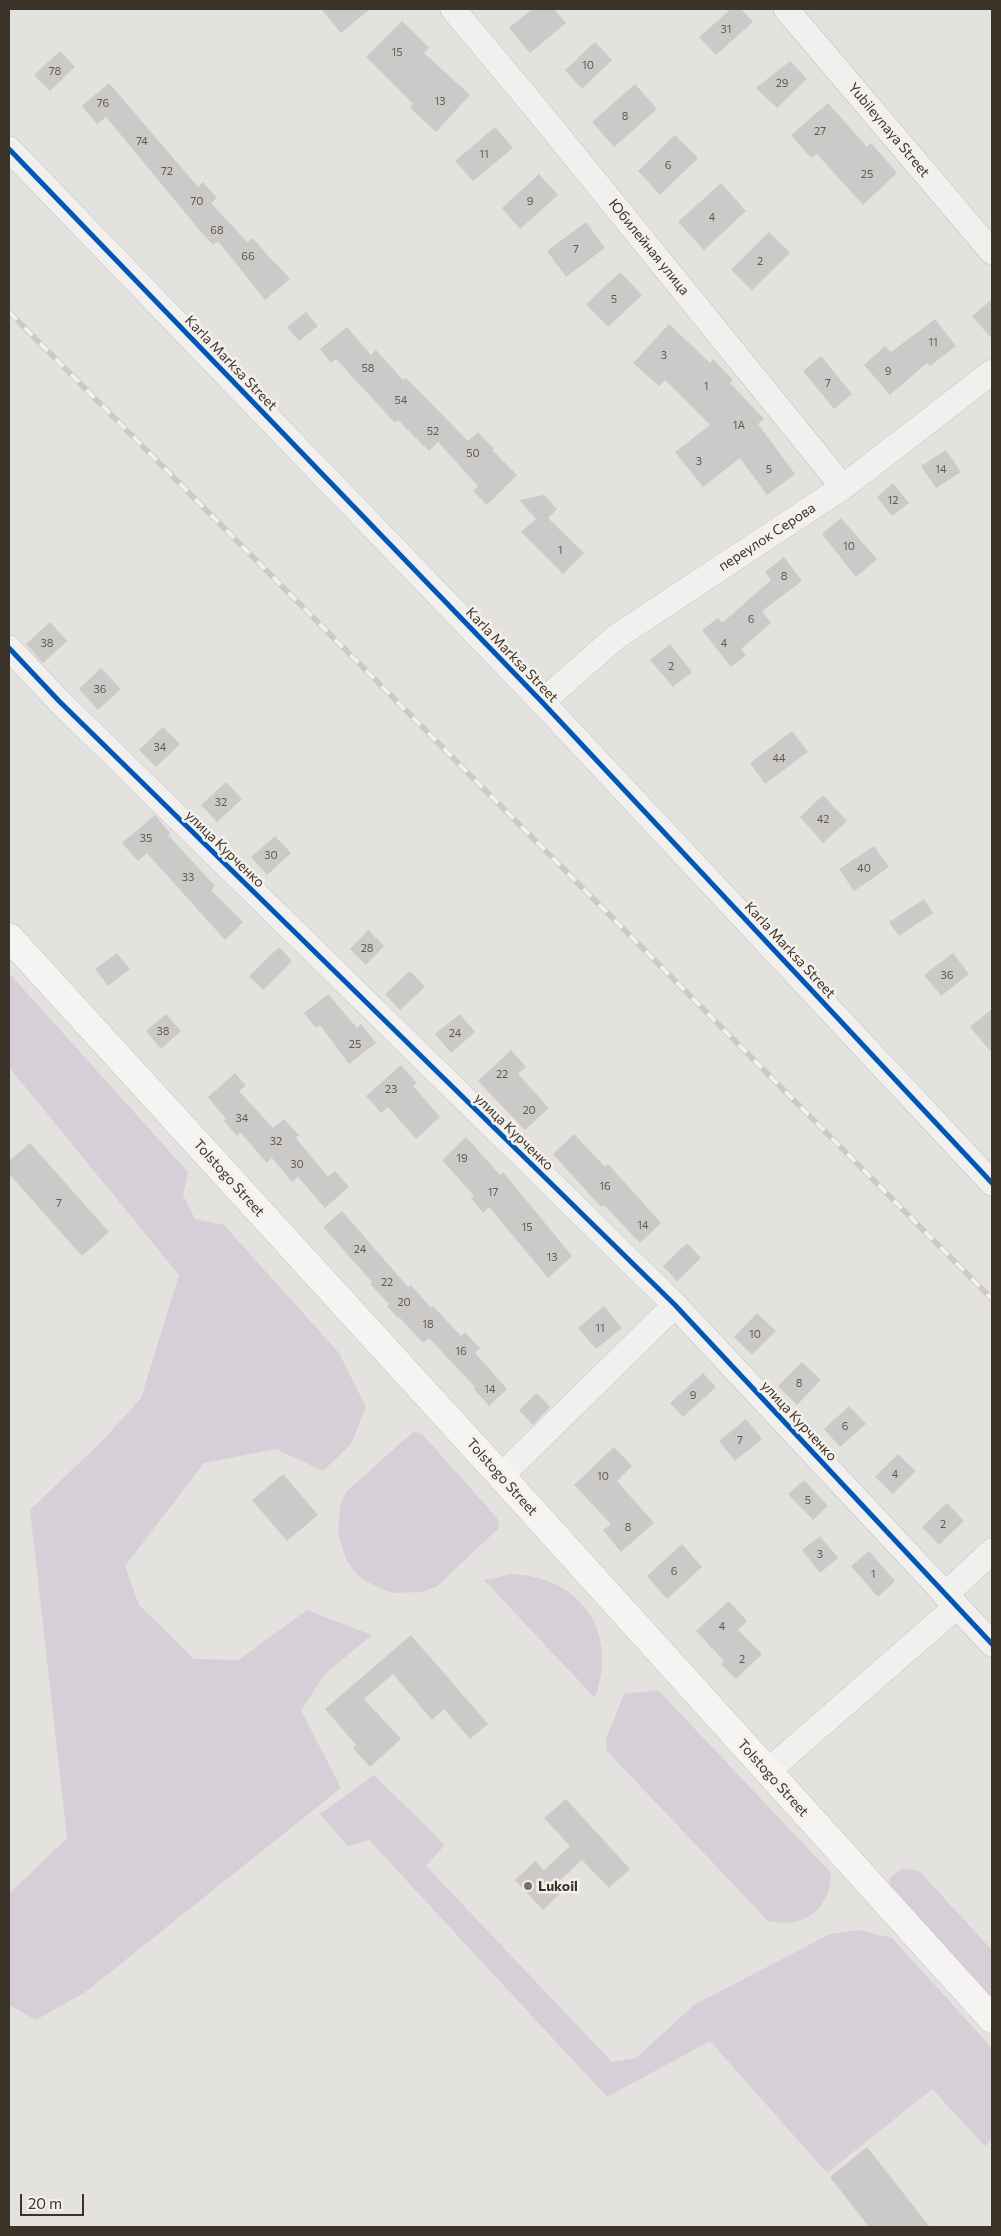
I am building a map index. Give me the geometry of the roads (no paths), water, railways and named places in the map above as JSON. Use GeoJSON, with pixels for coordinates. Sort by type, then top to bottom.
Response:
{"type":"FeatureCollection","features":[{"type":"Feature","properties":{"kind":"main road","name":"Tolstogo Street"},"geometry":{"type":"LineString","coordinates":[[9,937],[501,1476],[992,2019]]}},
{"type":"Feature","properties":{"kind":"street","name":"Юбилейная улица"},"geometry":{"type":"LineString","coordinates":[[453,9],[540,113],[843,487]]}},
{"type":"Feature","properties":{"kind":"street","name":"Yubileynaya Street"},"geometry":{"type":"LineString","coordinates":[[786,9],[992,252]]}},
{"type":"Feature","properties":{"kind":"street","name":"Karla Marksa Street"},"geometry":{"type":"LineString","coordinates":[[9,149],[542,702],[992,1183]]}},
{"type":"Feature","properties":{"kind":"street","name":"переулок Серова"},"geometry":{"type":"LineString","coordinates":[[542,702],[616,637],[843,487],[992,372]]}},
{"type":"Feature","properties":{"kind":"street","name":"улица Курченко"},"geometry":{"type":"LineString","coordinates":[[9,648],[59,701],[674,1305],[992,1644]]}},
{"type":"Feature","properties":{"kind":"street"},"geometry":{"type":"LineString","coordinates":[[501,1476],[674,1305]]}},
{"type":"Feature","properties":{"kind":"street"},"geometry":{"type":"LineString","coordinates":[[768,1771],[950,1601],[992,1552]]}},
{"type":"Feature","properties":{"kind":"railway"},"geometry":{"type":"LineString","coordinates":[[9,312],[992,1299]]}},
{"type":"Feature","properties":{"kind":"place","name":"Lukoil"},"geometry":{"type":"Point","coordinates":[528,1886]}}]}
